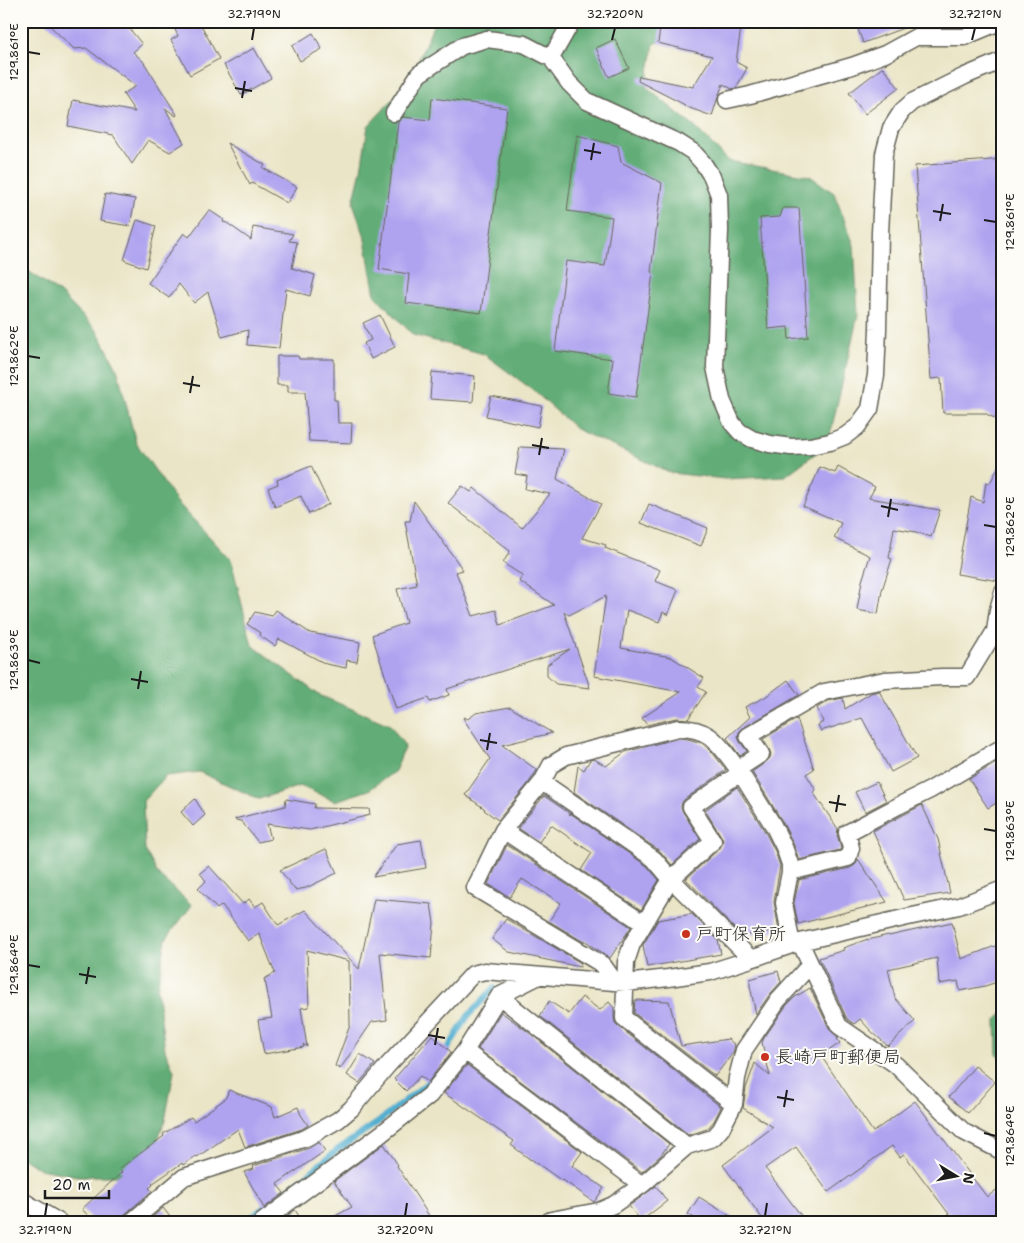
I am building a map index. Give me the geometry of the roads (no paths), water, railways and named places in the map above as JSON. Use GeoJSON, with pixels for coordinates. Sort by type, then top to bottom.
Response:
{"type":"FeatureCollection","features":[{"type":"Feature","properties":{"kind":"street"},"geometry":{"type":"LineString","coordinates":[[551,58],[572,21]]}},
{"type":"Feature","properties":{"kind":"street"},"geometry":{"type":"LineString","coordinates":[[727,100],[852,66],[885,54],[916,37],[964,38],[1002,21]]}},
{"type":"Feature","properties":{"kind":"street"},"geometry":{"type":"LineString","coordinates":[[394,114],[419,74],[462,46],[487,39],[524,44],[551,58],[587,101],[679,143],[693,152],[712,177],[719,195],[720,230],[715,367],[722,400],[732,423],[740,432],[752,439],[791,447],[810,446],[830,442],[845,436],[857,427],[870,409],[876,375],[884,154],[891,128],[902,111],[912,102],[1003,60]]}},
{"type":"Feature","properties":{"kind":"street"},"geometry":{"type":"LineString","coordinates":[[734,1104],[624,1018],[620,983],[632,944],[671,879],[713,841],[691,807],[761,754],[748,736],[824,692],[885,680],[967,677],[995,631],[1003,592]]}},
{"type":"Feature","properties":{"kind":"street"},"geometry":{"type":"LineString","coordinates":[[620,983],[602,965],[475,888],[502,830],[542,782],[551,765],[566,756],[678,728],[690,728],[714,738],[739,771],[773,825],[790,864],[784,903],[796,943],[810,965],[839,1026],[896,1065],[964,1132],[1003,1152]]}},
{"type":"Feature","properties":{"kind":"street"},"geometry":{"type":"LineString","coordinates":[[790,872],[848,858],[851,848],[847,833],[930,790],[1003,747]]}},
{"type":"Feature","properties":{"kind":"street"},"geometry":{"type":"LineString","coordinates":[[542,782],[654,858],[671,879],[750,959]]}},
{"type":"Feature","properties":{"kind":"street"},"geometry":{"type":"LineString","coordinates":[[502,830],[643,923]]}},
{"type":"Feature","properties":{"kind":"street"},"geometry":{"type":"LineString","coordinates":[[131,1222],[184,1177],[306,1138],[338,1120],[352,1109],[388,1065],[473,974],[484,971],[620,983],[710,972],[796,943],[959,906],[1003,889]]}},
{"type":"Feature","properties":{"kind":"street"},"geometry":{"type":"LineString","coordinates":[[548,1222],[599,1211],[613,1205],[642,1184],[687,1146],[713,1138],[721,1129],[734,1104],[737,1078],[744,1050],[778,1000],[810,965]]}},
{"type":"Feature","properties":{"kind":"street"},"geometry":{"type":"LineString","coordinates":[[262,1222],[430,1095],[465,1051],[499,996],[539,976]]}},
{"type":"Feature","properties":{"kind":"street"},"geometry":{"type":"LineString","coordinates":[[499,996],[687,1146]]}},
{"type":"Feature","properties":{"kind":"street"},"geometry":{"type":"LineString","coordinates":[[465,1051],[642,1184]]}},
{"type":"Feature","properties":{"kind":"street"},"geometry":{"type":"LineString","coordinates":[[21,1200],[59,1222]]}},
{"type":"Feature","properties":{"kind":"waterway"},"geometry":{"type":"LineString","coordinates":[[444,1055],[468,1016],[494,988]]}},
{"type":"Feature","properties":{"kind":"waterway"},"geometry":{"type":"LineString","coordinates":[[278,1197],[337,1150],[377,1123],[428,1082],[432,1075]]}},
{"type":"Feature","properties":{"kind":"waterway"},"geometry":{"type":"LineString","coordinates":[[245,1222],[270,1203]]}},
{"type":"Feature","properties":{"kind":"place","name":"戸町保育所"},"geometry":{"type":"Point","coordinates":[686,934]}},
{"type":"Feature","properties":{"kind":"place","name":"長崎戸町郵便局"},"geometry":{"type":"Point","coordinates":[765,1057]}}]}
